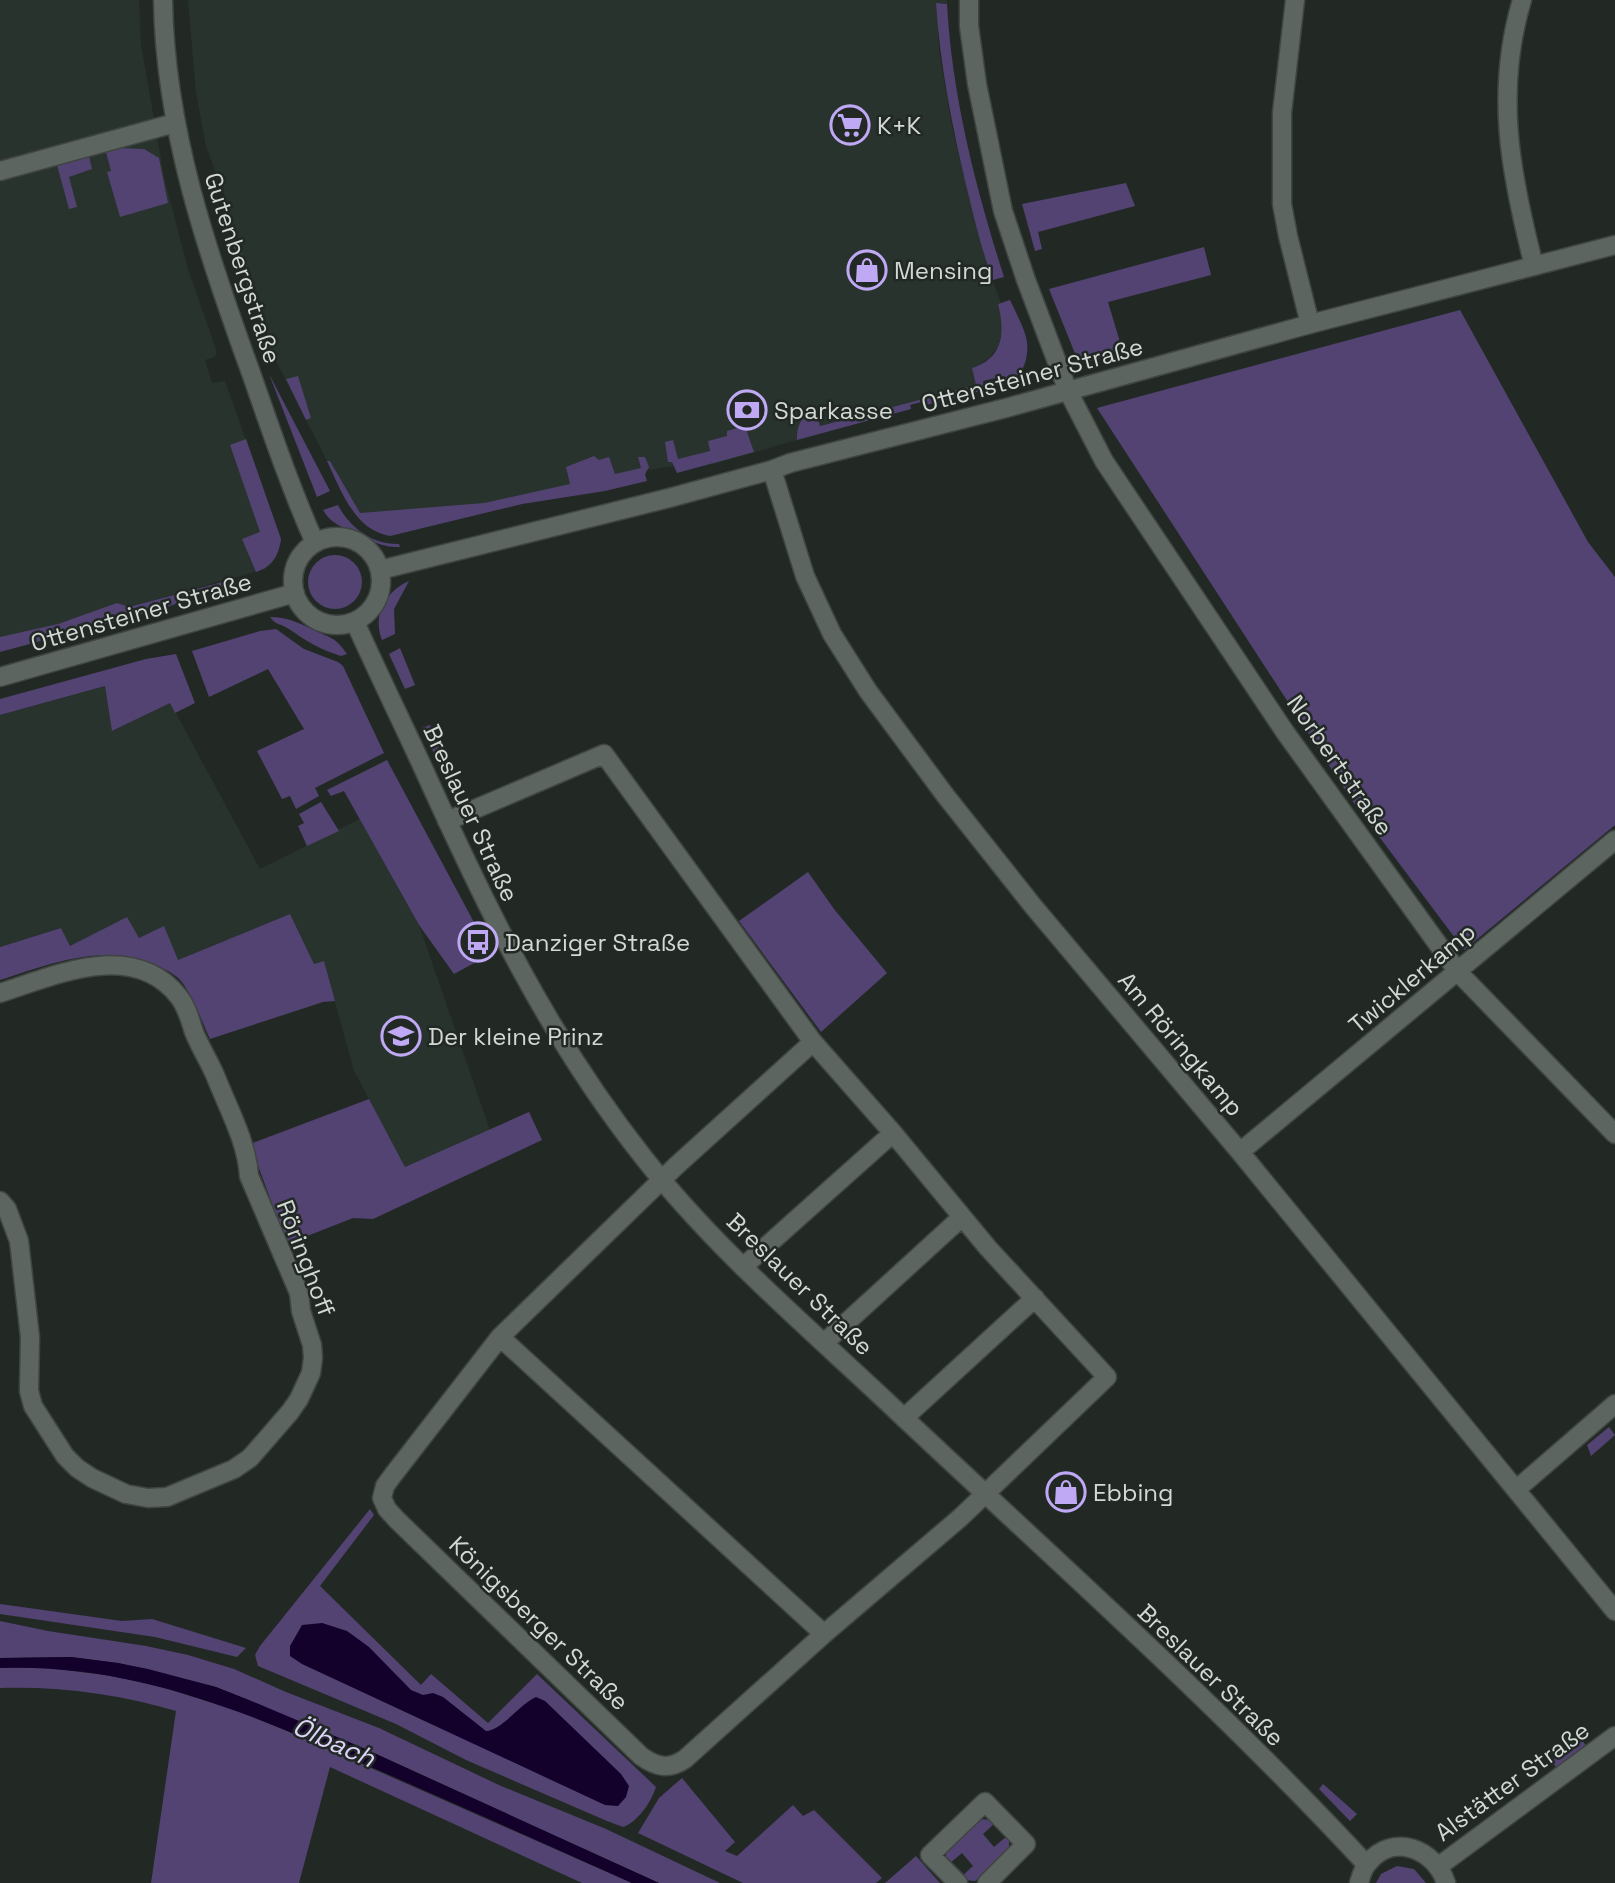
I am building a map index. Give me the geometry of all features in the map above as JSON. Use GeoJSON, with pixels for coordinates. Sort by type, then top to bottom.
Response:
{"type":"FeatureCollection","features":[{"type":"Feature","properties":{"kind":"street","name":"Gutenbergstraße"},"geometry":{"type":"LineString","coordinates":[[163,0],[175,123],[188,183],[223,295],[301,511],[315,542]]}},
{"type":"Feature","properties":{"kind":"street","name":"Norbertstraße"},"geometry":{"type":"LineString","coordinates":[[969,0],[969,26],[977,84],[1003,211],[1026,281],[1068,391],[1104,461],[1264,700],[1458,972],[1615,1134]]}},
{"type":"Feature","properties":{"kind":"street"},"geometry":{"type":"LineString","coordinates":[[1295,0],[1282,113],[1282,204],[1310,324]]}},
{"type":"Feature","properties":{"kind":"street"},"geometry":{"type":"LineString","coordinates":[[1522,0],[1508,80],[1509,139],[1512,174],[1534,266]]}},
{"type":"Feature","properties":{"kind":"street"},"geometry":{"type":"LineString","coordinates":[[0,171],[175,123]]}},
{"type":"Feature","properties":{"kind":"street","name":"Ottensteiner Straße"},"geometry":{"type":"LineString","coordinates":[[380,570],[669,499],[790,463],[1615,245]]}},
{"type":"Feature","properties":{"kind":"street","name":"Am Röringkamp"},"geometry":{"type":"LineString","coordinates":[[772,470],[805,576],[832,634],[868,691],[945,795],[1025,896],[1240,1152],[1615,1611]]}},
{"type":"Feature","properties":{"kind":"street"},"geometry":{"type":"LineString","coordinates":[[335,537],[350,539],[374,556],[380,570],[381,587],[376,602],[368,613],[355,622],[344,625],[328,624],[314,619],[302,607],[295,593],[293,579],[296,565],[303,552],[315,542],[335,537]]}},
{"type":"Feature","properties":{"kind":"street","name":"Ottensteiner Straße"},"geometry":{"type":"LineString","coordinates":[[0,677],[295,593]]}},
{"type":"Feature","properties":{"kind":"street","name":"Breslauer Straße"},"geometry":{"type":"LineString","coordinates":[[355,622],[510,951],[552,1028],[662,1181],[743,1266],[1198,1695],[1366,1864]]}},
{"type":"Feature","properties":{"kind":"street"},"geometry":{"type":"LineString","coordinates":[[447,821],[604,754],[813,1042],[962,1217],[1107,1377],[984,1493]]}},
{"type":"Feature","properties":{"kind":"street","name":"Twicklerkamp"},"geometry":{"type":"LineString","coordinates":[[1240,1152],[1615,839]]}},
{"type":"Feature","properties":{"kind":"street","name":"Röringhoff"},"geometry":{"type":"LineString","coordinates":[[0,993],[69,971],[101,965],[129,966],[147,972],[161,980],[180,998],[222,1093],[248,1159],[249,1176],[299,1293],[313,1358],[311,1373],[299,1399],[250,1458],[234,1469],[167,1497],[148,1498],[126,1494],[92,1478],[65,1456],[33,1406],[29,1391],[30,1337],[19,1241],[7,1209],[0,1201]]}},
{"type":"Feature","properties":{"kind":"street"},"geometry":{"type":"LineString","coordinates":[[662,1181],[813,1042]]}},
{"type":"Feature","properties":{"kind":"street"},"geometry":{"type":"LineString","coordinates":[[743,1266],[893,1133]]}},
{"type":"Feature","properties":{"kind":"street","name":"Königsberger Straße"},"geometry":{"type":"LineString","coordinates":[[662,1181],[500,1337],[385,1486],[382,1497],[387,1509],[397,1520],[641,1755],[651,1763],[664,1767],[676,1765],[961,1517],[984,1493]]}},
{"type":"Feature","properties":{"kind":"street"},"geometry":{"type":"LineString","coordinates":[[824,1343],[962,1217]]}},
{"type":"Feature","properties":{"kind":"street"},"geometry":{"type":"LineString","coordinates":[[904,1418],[1035,1298]]}},
{"type":"Feature","properties":{"kind":"street"},"geometry":{"type":"LineString","coordinates":[[500,1337],[824,1634]]}},
{"type":"Feature","properties":{"kind":"street"},"geometry":{"type":"LineString","coordinates":[[1517,1489],[1615,1404]]}},
{"type":"Feature","properties":{"kind":"street","name":"Alstätter Straße"},"geometry":{"type":"LineString","coordinates":[[1442,1875],[1615,1736]]}},
{"type":"Feature","properties":{"kind":"street"},"geometry":{"type":"LineString","coordinates":[[958,1883],[930,1855],[985,1802],[1026,1844],[987,1883]]}},
{"type":"Feature","properties":{"kind":"street"},"geometry":{"type":"LineString","coordinates":[[1359,1883],[1366,1864],[1384,1851],[1397,1847],[1424,1853],[1442,1875]]}},
{"type":"Feature","properties":{"kind":"shaded area"},"geometry":{"type":"Polygon","coordinates":[[[0,0],[139,0],[141,44],[164,177],[188,269],[217,352],[215,357],[205,360],[212,383],[225,381],[281,539],[277,555],[265,569],[129,607],[0,650],[0,0]]]}},
{"type":"Feature","properties":{"kind":"shaded area"},"geometry":{"type":"Polygon","coordinates":[[[188,0],[947,0],[947,4],[937,3],[939,50],[952,127],[973,213],[1001,303],[998,304],[1003,323],[999,345],[990,357],[978,366],[977,385],[819,426],[815,410],[809,412],[800,422],[797,440],[714,464],[647,470],[644,477],[560,493],[389,533],[361,518],[327,461],[272,353],[241,251],[235,242],[226,200],[206,146],[196,93],[188,0]]]}},
{"type":"Feature","properties":{"kind":"shaded area"},"geometry":{"type":"Polygon","coordinates":[[[936,3],[947,4],[954,74],[967,142],[1004,277],[993,280],[978,233],[956,140],[936,3]]]}},
{"type":"Feature","properties":{"kind":"shaded area"},"geometry":{"type":"Polygon","coordinates":[[[119,148],[144,149],[159,158],[168,203],[120,217],[107,172],[111,171],[106,152],[119,148]]]}},
{"type":"Feature","properties":{"kind":"shaded area"},"geometry":{"type":"Polygon","coordinates":[[[89,156],[92,169],[69,177],[77,207],[69,209],[57,165],[89,156]]]}},
{"type":"Feature","properties":{"kind":"shaded area"},"geometry":{"type":"Polygon","coordinates":[[[1126,183],[1135,206],[1038,232],[1042,249],[1035,251],[1022,204],[1126,183]]]}},
{"type":"Feature","properties":{"kind":"shaded area"},"geometry":{"type":"Polygon","coordinates":[[[235,242],[241,251],[261,318],[233,244],[235,242]]]}},
{"type":"Feature","properties":{"kind":"shaded area"},"geometry":{"type":"Polygon","coordinates":[[[1204,247],[1211,275],[1108,302],[1123,352],[1086,362],[1076,356],[1049,289],[1204,247]]]}},
{"type":"Feature","properties":{"kind":"shaded area"},"geometry":{"type":"Polygon","coordinates":[[[1010,300],[1027,342],[1023,368],[1012,382],[1006,384],[1004,376],[983,381],[985,390],[922,406],[921,402],[910,405],[911,409],[797,440],[801,422],[815,410],[820,426],[976,385],[972,368],[991,358],[996,350],[1001,333],[998,304],[1010,300]]]}},
{"type":"Feature","properties":{"kind":"shaded area"},"geometry":{"type":"Polygon","coordinates":[[[1460,310],[1588,542],[1615,577],[1615,825],[1464,950],[1351,799],[1097,408],[1460,310]]]}},
{"type":"Feature","properties":{"kind":"shaded area"},"geometry":{"type":"Polygon","coordinates":[[[269,374],[330,491],[317,497],[269,374]]]}},
{"type":"Feature","properties":{"kind":"shaded area"},"geometry":{"type":"Polygon","coordinates":[[[298,376],[311,418],[306,420],[286,379],[298,376]]]}},
{"type":"Feature","properties":{"kind":"shaded area"},"geometry":{"type":"Polygon","coordinates":[[[745,426],[754,452],[677,473],[672,462],[668,462],[665,442],[673,440],[678,459],[710,451],[708,441],[727,436],[727,431],[745,426]]]}},
{"type":"Feature","properties":{"kind":"shaded area"},"geometry":{"type":"Polygon","coordinates":[[[246,439],[281,539],[274,560],[256,572],[242,539],[260,532],[230,445],[246,439]]]}},
{"type":"Feature","properties":{"kind":"shaded area"},"geometry":{"type":"Polygon","coordinates":[[[594,456],[599,460],[609,457],[615,474],[641,468],[638,457],[645,457],[649,467],[645,474],[647,481],[605,491],[522,504],[390,536],[367,526],[358,517],[350,507],[327,461],[330,461],[360,513],[484,503],[570,484],[566,467],[594,456]]]}},
{"type":"Feature","properties":{"kind":"shaded area"},"geometry":{"type":"Polygon","coordinates":[[[338,505],[349,521],[363,533],[389,544],[399,544],[400,547],[377,543],[333,522],[323,510],[338,505]]]}},
{"type":"Feature","properties":{"kind":"shaded area"},"geometry":{"type":"Polygon","coordinates":[[[335,555],[354,563],[362,582],[354,601],[335,609],[316,601],[308,582],[316,563],[335,555]]]}},
{"type":"Feature","properties":{"kind":"shaded area"},"geometry":{"type":"Polygon","coordinates":[[[230,580],[231,584],[167,607],[0,652],[0,637],[58,624],[117,603],[129,607],[230,580]]]}},
{"type":"Feature","properties":{"kind":"shaded area"},"geometry":{"type":"Polygon","coordinates":[[[409,581],[394,609],[395,634],[382,640],[379,622],[383,605],[394,591],[409,581]]]}},
{"type":"Feature","properties":{"kind":"shaded area"},"geometry":{"type":"Polygon","coordinates":[[[270,617],[292,620],[327,636],[347,654],[341,656],[320,648],[270,617]]]}},
{"type":"Feature","properties":{"kind":"shaded area"},"geometry":{"type":"Polygon","coordinates":[[[276,629],[304,649],[343,666],[384,753],[315,788],[319,796],[296,809],[290,796],[282,799],[257,751],[304,729],[268,669],[209,697],[192,651],[260,631],[276,629]]]}},
{"type":"Feature","properties":{"kind":"shaded area"},"geometry":{"type":"Polygon","coordinates":[[[400,648],[415,685],[405,689],[389,654],[400,648]]]}},
{"type":"Feature","properties":{"kind":"shaded area"},"geometry":{"type":"Polygon","coordinates":[[[176,654],[195,703],[175,713],[170,703],[112,731],[105,686],[0,715],[0,699],[146,659],[176,654]]]}},
{"type":"Feature","properties":{"kind":"shaded area"},"geometry":{"type":"Polygon","coordinates":[[[105,686],[113,731],[170,702],[260,869],[360,819],[419,925],[490,1130],[405,1167],[354,1071],[324,962],[314,965],[290,914],[178,960],[138,939],[70,946],[61,928],[0,947],[0,715],[105,686]]]}},
{"type":"Feature","properties":{"kind":"shaded area"},"geometry":{"type":"Polygon","coordinates":[[[430,725],[454,788],[448,783],[422,728],[430,725]]]}},
{"type":"Feature","properties":{"kind":"shaded area"},"geometry":{"type":"Polygon","coordinates":[[[387,760],[491,954],[454,974],[419,925],[344,791],[331,796],[327,790],[387,760]]]}},
{"type":"Feature","properties":{"kind":"shaded area"},"geometry":{"type":"Polygon","coordinates":[[[321,802],[339,831],[307,846],[298,826],[304,823],[299,814],[321,802]]]}},
{"type":"Feature","properties":{"kind":"shaded area"},"geometry":{"type":"Polygon","coordinates":[[[808,872],[834,909],[887,973],[821,1032],[739,921],[808,872]]]}},
{"type":"Feature","properties":{"kind":"shaded area"},"geometry":{"type":"Polygon","coordinates":[[[290,914],[314,964],[324,961],[335,1001],[323,1002],[210,1039],[182,982],[158,966],[138,959],[98,955],[39,967],[0,980],[0,947],[61,928],[70,946],[127,917],[139,938],[164,926],[178,960],[290,914]]]}},
{"type":"Feature","properties":{"kind":"shaded area"},"geometry":{"type":"Polygon","coordinates":[[[369,1099],[405,1167],[529,1112],[542,1140],[373,1219],[353,1218],[287,1244],[250,1144],[369,1099]]]}},
{"type":"Feature","properties":{"kind":"shaded area"},"geometry":{"type":"Polygon","coordinates":[[[1609,1427],[1615,1435],[1591,1456],[1587,1445],[1609,1427]]]}},
{"type":"Feature","properties":{"kind":"shaded area"},"geometry":{"type":"Polygon","coordinates":[[[370,1509],[374,1515],[320,1586],[421,1685],[431,1674],[488,1723],[537,1674],[656,1787],[651,1799],[634,1821],[623,1827],[607,1821],[466,1760],[396,1724],[258,1666],[255,1655],[260,1646],[370,1509]]]}},
{"type":"Feature","properties":{"kind":"shaded area"},"geometry":{"type":"Polygon","coordinates":[[[0,1604],[122,1621],[152,1619],[246,1648],[237,1657],[155,1637],[0,1614],[0,1604]]]}},
{"type":"Feature","properties":{"kind":"shaded area"},"geometry":{"type":"Polygon","coordinates":[[[0,1621],[146,1646],[234,1669],[379,1728],[501,1786],[606,1829],[720,1883],[659,1883],[363,1748],[216,1687],[118,1663],[71,1657],[0,1658],[0,1621]]]}},
{"type":"Feature","properties":{"kind":"shaded area"},"geometry":{"type":"Polygon","coordinates":[[[40,1667],[153,1684],[253,1716],[632,1883],[582,1883],[330,1767],[299,1883],[151,1883],[176,1711],[89,1692],[0,1688],[0,1668],[40,1667]]]}},
{"type":"Feature","properties":{"kind":"shaded area"},"geometry":{"type":"Polygon","coordinates":[[[1581,1738],[1586,1746],[1557,1768],[1551,1761],[1581,1738]]]}},
{"type":"Feature","properties":{"kind":"shaded area"},"geometry":{"type":"Polygon","coordinates":[[[682,1778],[735,1842],[725,1851],[737,1856],[793,1805],[803,1816],[814,1810],[882,1878],[876,1883],[743,1883],[638,1833],[659,1798],[682,1778]]]}},
{"type":"Feature","properties":{"kind":"shaded area"},"geometry":{"type":"Polygon","coordinates":[[[1323,1784],[1357,1814],[1350,1821],[1319,1789],[1323,1784]]]}},
{"type":"Feature","properties":{"kind":"shaded area"},"geometry":{"type":"Polygon","coordinates":[[[979,1819],[992,1820],[995,1823],[983,1834],[994,1847],[1007,1836],[1009,1852],[975,1881],[963,1880],[961,1877],[973,1866],[962,1853],[949,1864],[946,1861],[946,1847],[979,1819]]]}},
{"type":"Feature","properties":{"kind":"shaded area"},"geometry":{"type":"Polygon","coordinates":[[[916,1856],[940,1883],[885,1883],[916,1856]]]}},
{"type":"Feature","properties":{"kind":"shaded area"},"geometry":{"type":"Polygon","coordinates":[[[1397,1866],[1414,1869],[1426,1883],[1376,1883],[1381,1874],[1397,1866]]]}},
{"type":"Feature","properties":{"kind":"water"},"geometry":{"type":"Polygon","coordinates":[[[322,1623],[347,1631],[369,1647],[411,1690],[423,1695],[433,1693],[443,1697],[486,1731],[498,1726],[536,1697],[545,1701],[621,1774],[629,1786],[626,1797],[618,1806],[605,1805],[302,1664],[290,1656],[290,1646],[302,1625],[322,1623]]]}},
{"type":"Feature","properties":{"kind":"water","name":"Ölbach"},"geometry":{"type":"Polygon","coordinates":[[[71,1657],[148,1669],[216,1687],[363,1748],[659,1883],[632,1883],[338,1752],[198,1698],[102,1675],[52,1669],[0,1668],[0,1658],[71,1657]]]}},
{"type":"Feature","properties":{"kind":"place","name":"K+K"},"geometry":{"type":"Point","coordinates":[850,125]}},
{"type":"Feature","properties":{"kind":"place","name":"Mensing"},"geometry":{"type":"Point","coordinates":[867,270]}},
{"type":"Feature","properties":{"kind":"place","name":"Sparkasse"},"geometry":{"type":"Point","coordinates":[747,410]}},
{"type":"Feature","properties":{"kind":"place","name":"Danziger Straße"},"geometry":{"type":"Point","coordinates":[478,942]}},
{"type":"Feature","properties":{"kind":"place","name":"Der kleine Prinz"},"geometry":{"type":"Point","coordinates":[401,1036]}},
{"type":"Feature","properties":{"kind":"place","name":"Ebbing"},"geometry":{"type":"Point","coordinates":[1066,1492]}}]}
